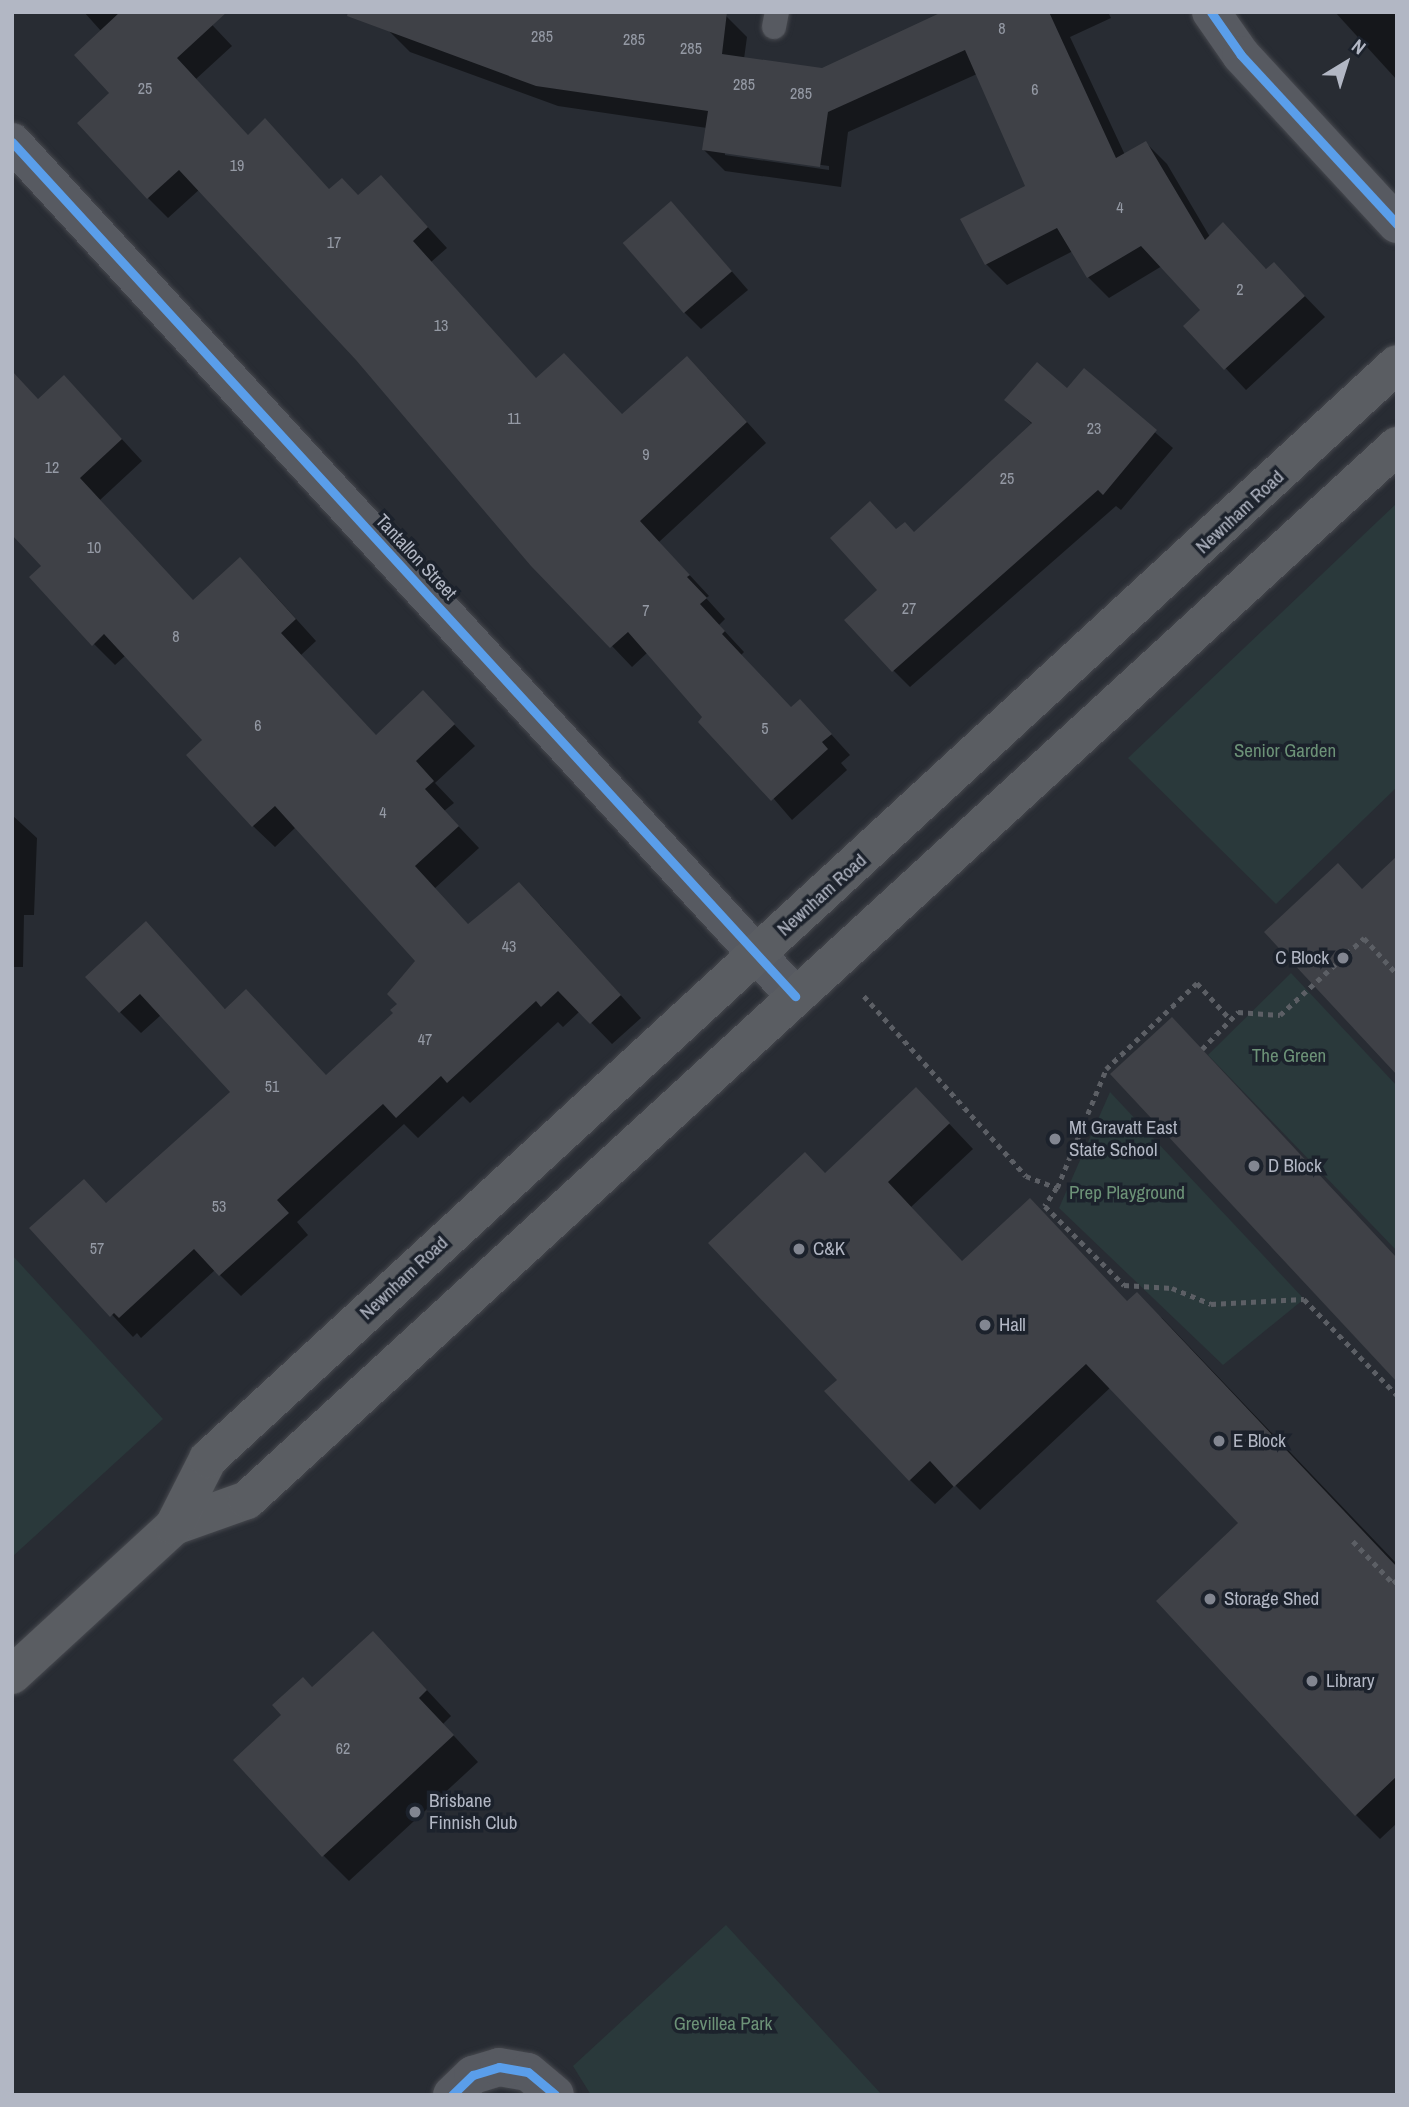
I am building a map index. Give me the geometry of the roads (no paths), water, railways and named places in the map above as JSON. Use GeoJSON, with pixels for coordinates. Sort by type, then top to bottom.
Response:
{"type":"FeatureCollection","features":[{"type":"Feature","properties":{"kind":"main road","name":"Newnham Road"},"geometry":{"type":"LineString","coordinates":[[12,1675],[174,1526],[208,1459],[1397,364]]}},
{"type":"Feature","properties":{"kind":"main road","name":"Newnham Road"},"geometry":{"type":"LineString","coordinates":[[174,1526],[247,1500],[1397,446]]}},
{"type":"Feature","properties":{"kind":"street"},"geometry":{"type":"LineString","coordinates":[[1211,12],[1241,55],[1397,224]]}},
{"type":"Feature","properties":{"kind":"street","name":"Tantallon Street"},"geometry":{"type":"LineString","coordinates":[[12,142],[795,996]]}},
{"type":"Feature","properties":{"kind":"street"},"geometry":{"type":"LineString","coordinates":[[452,2095],[473,2075],[499,2067],[528,2072],[555,2095]]}},
{"type":"Feature","properties":{"kind":"place","name":"C Block"},"geometry":{"type":"Point","coordinates":[1343,958]}},
{"type":"Feature","properties":{"kind":"place","name":"Mt Gravatt East State School"},"geometry":{"type":"Point","coordinates":[1055,1139]}},
{"type":"Feature","properties":{"kind":"place","name":"D Block"},"geometry":{"type":"Point","coordinates":[1254,1166]}},
{"type":"Feature","properties":{"kind":"place","name":"C&K"},"geometry":{"type":"Point","coordinates":[799,1249]}},
{"type":"Feature","properties":{"kind":"place","name":"Hall"},"geometry":{"type":"Point","coordinates":[985,1325]}},
{"type":"Feature","properties":{"kind":"place","name":"E Block"},"geometry":{"type":"Point","coordinates":[1219,1441]}},
{"type":"Feature","properties":{"kind":"place","name":"Storage Shed"},"geometry":{"type":"Point","coordinates":[1210,1599]}},
{"type":"Feature","properties":{"kind":"place","name":"Library"},"geometry":{"type":"Point","coordinates":[1312,1681]}},
{"type":"Feature","properties":{"kind":"place","name":"Brisbane Finnish Club"},"geometry":{"type":"Point","coordinates":[415,1812]}},
{"type":"Feature","properties":{"kind":"park label","name":"Senior Garden"},"geometry":{"type":"Point","coordinates":[1285,751]}},
{"type":"Feature","properties":{"kind":"park label","name":"The Green"},"geometry":{"type":"Point","coordinates":[1289,1056]}},
{"type":"Feature","properties":{"kind":"park label","name":"Prep Playground"},"geometry":{"type":"Point","coordinates":[1127,1193]}},
{"type":"Feature","properties":{"kind":"park label","name":"Grevillea Park"},"geometry":{"type":"Point","coordinates":[723,2024]}}]}
